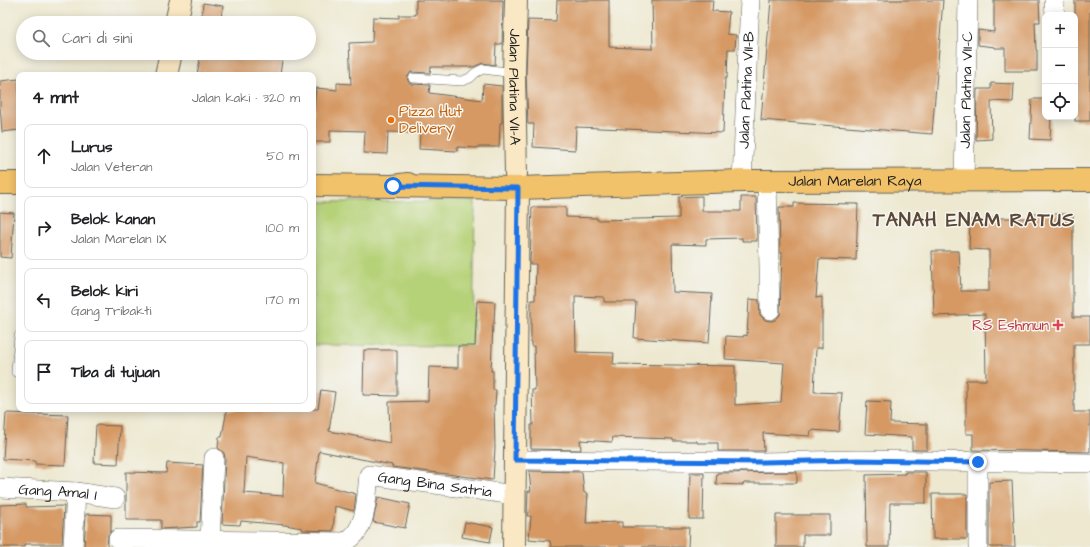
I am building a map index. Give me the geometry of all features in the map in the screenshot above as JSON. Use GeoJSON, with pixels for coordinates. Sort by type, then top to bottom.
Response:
{"type":"FeatureCollection","features":[{"type":"Feature","properties":{"kind":"main road"},"geometry":{"type":"LineString","coordinates":[[178,16],[181,0]]}},
{"type":"Feature","properties":{"kind":"main road","name":"Jalan Platina VII-A"},"geometry":{"type":"LineString","coordinates":[[514,547],[517,181],[514,73],[516,0]]}},
{"type":"Feature","properties":{"kind":"main road"},"geometry":{"type":"LineString","coordinates":[[167,72],[169,60]]}},
{"type":"Feature","properties":{"kind":"main road","name":"Jalan Marelan Raya"},"geometry":{"type":"LineString","coordinates":[[316,184],[393,186],[517,181],[621,184],[742,180],[1090,180]]}},
{"type":"Feature","properties":{"kind":"main road"},"geometry":{"type":"LineString","coordinates":[[0,183],[16,183]]}},
{"type":"Feature","properties":{"kind":"street","name":"Jalan Platina VII-B"},"geometry":{"type":"LineString","coordinates":[[742,180],[750,0]]}},
{"type":"Feature","properties":{"kind":"street","name":"Jalan Platina VII-C"},"geometry":{"type":"LineString","coordinates":[[964,181],[968,0]]}},
{"type":"Feature","properties":{"kind":"street"},"geometry":{"type":"LineString","coordinates":[[1054,0],[1055,12]]}},
{"type":"Feature","properties":{"kind":"street"},"geometry":{"type":"LineString","coordinates":[[767,181],[770,310]]}},
{"type":"Feature","properties":{"kind":"street"},"geometry":{"type":"LineString","coordinates":[[210,541],[214,458]]}},
{"type":"Feature","properties":{"kind":"street"},"geometry":{"type":"LineString","coordinates":[[515,460],[762,462],[858,460],[1090,463]]}},
{"type":"Feature","properties":{"kind":"street"},"geometry":{"type":"LineString","coordinates":[[978,462],[978,547]]}},
{"type":"Feature","properties":{"kind":"street","name":"Gang Bina Satria"},"geometry":{"type":"LineString","coordinates":[[118,539],[328,544],[345,542],[352,538],[361,524],[369,475],[515,495]]}},
{"type":"Feature","properties":{"kind":"street","name":"Gang Amal I"},"geometry":{"type":"LineString","coordinates":[[0,488],[76,492],[115,498]]}},
{"type":"Feature","properties":{"kind":"street"},"geometry":{"type":"LineString","coordinates":[[73,547],[76,492]]}},
{"type":"Feature","properties":{"kind":"lane"},"geometry":{"type":"LineString","coordinates":[[413,78],[462,80],[470,78],[475,72],[482,69],[514,73]]}},
{"type":"Feature","properties":{"kind":"green space"},"geometry":{"type":"Polygon","coordinates":[[[475,201],[473,346],[316,345],[316,202],[475,201]]]}},
{"type":"Feature","properties":{"kind":"building"},"geometry":{"type":"Polygon","coordinates":[[[416,0],[503,0],[502,44],[496,44],[495,65],[483,63],[473,67],[431,67],[430,73],[411,72],[407,78],[409,83],[412,84],[430,85],[429,93],[482,100],[483,84],[502,86],[502,123],[500,123],[499,147],[457,147],[457,151],[419,149],[420,133],[388,132],[387,154],[364,153],[365,131],[330,130],[330,142],[316,142],[316,88],[337,90],[337,83],[351,84],[349,43],[372,42],[373,17],[399,18],[399,15],[416,15],[416,0]]]}},
{"type":"Feature","properties":{"kind":"building"},"geometry":{"type":"Polygon","coordinates":[[[557,0],[609,0],[609,47],[653,49],[652,0],[713,0],[712,11],[729,12],[727,34],[736,35],[735,49],[728,49],[727,78],[725,78],[723,133],[576,127],[575,150],[533,147],[534,124],[528,124],[526,73],[528,20],[556,21],[557,0]]]}},
{"type":"Feature","properties":{"kind":"building"},"geometry":{"type":"Polygon","coordinates":[[[771,0],[943,0],[932,134],[761,120],[771,0]]]}},
{"type":"Feature","properties":{"kind":"building"},"geometry":{"type":"Polygon","coordinates":[[[994,0],[1039,0],[1040,22],[1035,22],[1037,71],[1005,71],[1005,48],[978,45],[978,30],[994,32],[994,0]]]}},
{"type":"Feature","properties":{"kind":"building"},"geometry":{"type":"Polygon","coordinates":[[[1075,0],[1090,0],[1090,121],[1075,121],[1078,120],[1078,12],[1075,12],[1075,0]]]}},
{"type":"Feature","properties":{"kind":"building"},"geometry":{"type":"Polygon","coordinates":[[[203,3],[223,6],[221,16],[202,16],[203,3]]]}},
{"type":"Feature","properties":{"kind":"building"},"geometry":{"type":"Polygon","coordinates":[[[200,60],[282,60],[280,72],[198,72],[200,60]]]}},
{"type":"Feature","properties":{"kind":"building"},"geometry":{"type":"Polygon","coordinates":[[[16,79],[16,130],[2,132],[0,81],[16,79]]]}},
{"type":"Feature","properties":{"kind":"building"},"geometry":{"type":"Polygon","coordinates":[[[991,83],[1014,84],[1013,102],[991,101],[992,139],[976,140],[977,89],[991,89],[991,83]]]}},
{"type":"Feature","properties":{"kind":"building"},"geometry":{"type":"Polygon","coordinates":[[[1032,99],[1042,99],[1042,120],[1051,120],[1050,140],[1030,139],[1032,99]]]}},
{"type":"Feature","properties":{"kind":"building"},"geometry":{"type":"Polygon","coordinates":[[[702,196],[702,211],[741,211],[741,197],[756,197],[757,241],[742,241],[742,238],[706,239],[706,245],[672,244],[673,292],[712,294],[709,343],[634,338],[636,302],[604,302],[604,297],[575,296],[576,352],[614,353],[613,364],[735,366],[735,405],[781,402],[784,363],[725,359],[726,336],[747,336],[749,299],[759,300],[760,315],[765,320],[775,320],[780,315],[782,253],[780,253],[779,207],[794,207],[794,203],[858,204],[856,260],[819,259],[816,298],[822,297],[822,348],[816,348],[814,392],[842,393],[839,432],[811,430],[810,436],[763,433],[764,451],[718,451],[718,443],[673,441],[673,439],[613,437],[612,442],[580,440],[581,450],[531,449],[531,425],[533,425],[532,390],[535,390],[534,346],[531,346],[531,300],[535,300],[536,264],[530,264],[532,207],[566,207],[566,217],[597,218],[597,220],[679,218],[679,197],[702,196]]]}},
{"type":"Feature","properties":{"kind":"building"},"geometry":{"type":"Polygon","coordinates":[[[0,212],[14,213],[11,258],[0,257],[0,212]]]}},
{"type":"Feature","properties":{"kind":"building"},"geometry":{"type":"Polygon","coordinates":[[[1030,214],[1073,214],[1073,317],[1090,317],[1090,344],[1074,344],[1074,412],[1090,412],[1090,452],[973,450],[973,434],[966,434],[966,380],[986,380],[985,314],[934,316],[932,251],[959,251],[961,291],[989,291],[989,250],[969,249],[970,220],[990,221],[990,218],[1030,218],[1030,214]]]}},
{"type":"Feature","properties":{"kind":"building"},"geometry":{"type":"Polygon","coordinates":[[[477,301],[495,302],[491,371],[493,371],[493,390],[496,390],[494,405],[495,448],[493,480],[392,467],[392,465],[319,451],[315,483],[356,494],[354,511],[335,506],[333,531],[302,530],[302,528],[285,525],[241,521],[240,525],[222,524],[225,459],[224,453],[218,448],[219,437],[222,437],[226,412],[316,412],[316,409],[318,409],[321,390],[335,392],[329,431],[390,443],[389,402],[428,401],[429,367],[458,368],[458,346],[475,346],[477,301]],[[246,457],[244,493],[283,496],[284,463],[246,457]]]}},
{"type":"Feature","properties":{"kind":"building"},"geometry":{"type":"Polygon","coordinates":[[[364,350],[397,350],[397,396],[363,395],[364,350]]]}},
{"type":"Feature","properties":{"kind":"building"},"geometry":{"type":"Polygon","coordinates":[[[867,401],[891,402],[890,423],[927,424],[927,450],[912,450],[912,437],[865,434],[867,401]]]}},
{"type":"Feature","properties":{"kind":"building"},"geometry":{"type":"Polygon","coordinates":[[[6,413],[68,415],[65,465],[35,464],[35,461],[3,459],[6,413]]]}},
{"type":"Feature","properties":{"kind":"building"},"geometry":{"type":"Polygon","coordinates":[[[96,425],[120,426],[118,464],[94,463],[96,425]]]}},
{"type":"Feature","properties":{"kind":"building"},"geometry":{"type":"Polygon","coordinates":[[[167,463],[203,465],[200,522],[197,522],[197,527],[161,529],[161,520],[126,520],[126,472],[166,473],[167,463]]]}},
{"type":"Feature","properties":{"kind":"building"},"geometry":{"type":"Polygon","coordinates":[[[529,471],[582,472],[584,493],[588,493],[586,523],[622,522],[622,527],[689,527],[688,547],[551,547],[550,541],[529,539],[531,516],[527,516],[528,491],[531,491],[529,471]]]}},
{"type":"Feature","properties":{"kind":"building"},"geometry":{"type":"Polygon","coordinates":[[[797,472],[797,483],[744,483],[743,485],[716,484],[717,473],[797,472]]]}},
{"type":"Feature","properties":{"kind":"building"},"geometry":{"type":"Polygon","coordinates":[[[905,472],[926,472],[926,503],[890,503],[889,547],[867,547],[866,475],[905,474],[905,472]]]}},
{"type":"Feature","properties":{"kind":"building"},"geometry":{"type":"Polygon","coordinates":[[[690,473],[704,473],[703,519],[689,519],[690,473]]]}},
{"type":"Feature","properties":{"kind":"building"},"geometry":{"type":"Polygon","coordinates":[[[1012,481],[1015,547],[989,547],[989,482],[1012,481]]]}},
{"type":"Feature","properties":{"kind":"building"},"geometry":{"type":"Polygon","coordinates":[[[932,494],[967,494],[967,539],[933,539],[932,494]]]}},
{"type":"Feature","properties":{"kind":"building"},"geometry":{"type":"Polygon","coordinates":[[[378,497],[410,504],[405,528],[373,522],[378,497]]]}},
{"type":"Feature","properties":{"kind":"building"},"geometry":{"type":"Polygon","coordinates":[[[26,504],[26,507],[64,506],[62,544],[24,544],[24,547],[0,547],[0,505],[26,504]]]}},
{"type":"Feature","properties":{"kind":"building"},"geometry":{"type":"Polygon","coordinates":[[[86,514],[111,515],[111,531],[108,535],[107,547],[84,547],[86,514]]]}},
{"type":"Feature","properties":{"kind":"building"},"geometry":{"type":"Polygon","coordinates":[[[776,515],[830,515],[830,535],[803,535],[803,547],[776,547],[776,515]]]}},
{"type":"Feature","properties":{"kind":"building"},"geometry":{"type":"Polygon","coordinates":[[[465,522],[493,527],[490,542],[462,537],[465,522]]]}},
{"type":"Feature","properties":{"kind":"place","name":"Pizza Hut Delivery"},"geometry":{"type":"Point","coordinates":[391,120]}},
{"type":"Feature","properties":{"kind":"place","name":"RS Eshmun"},"geometry":{"type":"Point","coordinates":[1058,325]}},
{"type":"Feature","properties":{"kind":"district","name":"TANAH ENAM RATUS"},"geometry":{"type":"Point","coordinates":[974,219]}},
{"type":"Feature","properties":{"kind":"route"},"geometry":{"type":"LineString","coordinates":[[393,186],[518,188],[515,460],[762,462],[858,460],[978,462]]}}]}
